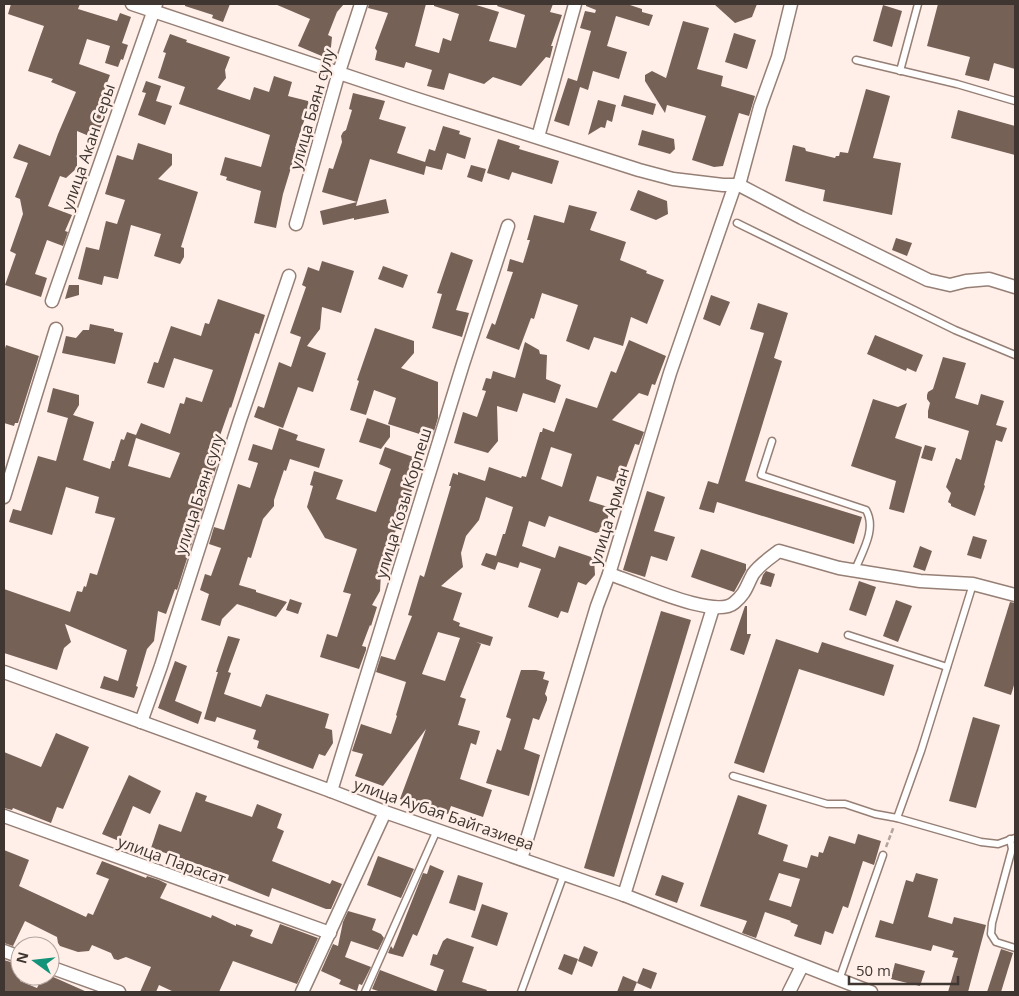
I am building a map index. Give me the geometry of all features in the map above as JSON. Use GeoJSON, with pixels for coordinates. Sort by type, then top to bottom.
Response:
{"type":"FeatureCollection","features":[{"type":"Feature","properties":{"kind":"street"},"geometry":{"type":"LineString","coordinates":[[132,4],[154,8],[414,98],[673,179],[737,185],[928,280],[950,285],[966,281],[989,279],[1015,287]]}},
{"type":"Feature","properties":{"kind":"street","name":"улица Баян сулу"},"geometry":{"type":"LineString","coordinates":[[296,224],[360,4]]}},
{"type":"Feature","properties":{"kind":"street"},"geometry":{"type":"LineString","coordinates":[[538,137],[575,4]]}},
{"type":"Feature","properties":{"kind":"street","name":"улица Арман"},"geometry":{"type":"LineString","coordinates":[[521,858],[670,373],[737,185],[778,57],[791,4]]}},
{"type":"Feature","properties":{"kind":"street","name":"улица Акан Серы"},"geometry":{"type":"LineString","coordinates":[[52,301],[154,8]]}},
{"type":"Feature","properties":{"kind":"street","name":"улица Козы Корпеш"},"geometry":{"type":"LineString","coordinates":[[331,791],[463,364],[508,226]]}},
{"type":"Feature","properties":{"kind":"street","name":"улица Баян сулу"},"geometry":{"type":"LineString","coordinates":[[141,722],[161,666],[231,446],[289,276]]}},
{"type":"Feature","properties":{"kind":"street"},"geometry":{"type":"LineString","coordinates":[[4,497],[56,329]]}},
{"type":"Feature","properties":{"kind":"street"},"geometry":{"type":"LineString","coordinates":[[609,574],[675,599],[713,608],[732,605],[747,590],[758,568],[779,551],[839,568],[920,581],[973,584],[1015,595]]}},
{"type":"Feature","properties":{"kind":"street"},"geometry":{"type":"LineString","coordinates":[[624,895],[713,608]]}},
{"type":"Feature","properties":{"kind":"street","name":"улица Аубая Байгазиева"},"geometry":{"type":"LineString","coordinates":[[4,672],[385,812],[624,895],[871,992]]}},
{"type":"Feature","properties":{"kind":"street"},"geometry":{"type":"LineString","coordinates":[[302,992],[385,812]]}},
{"type":"Feature","properties":{"kind":"street","name":"улица Парасат"},"geometry":{"type":"LineString","coordinates":[[4,816],[330,933]]}},
{"type":"Feature","properties":{"kind":"street"},"geometry":{"type":"LineString","coordinates":[[789,992],[802,966]]}},
{"type":"Feature","properties":{"kind":"street"},"geometry":{"type":"LineString","coordinates":[[60,971],[119,992]]}},
{"type":"Feature","properties":{"kind":"lane"},"geometry":{"type":"LineString","coordinates":[[900,71],[918,4]]}},
{"type":"Feature","properties":{"kind":"lane"},"geometry":{"type":"LineString","coordinates":[[856,60],[957,84],[1015,101]]}},
{"type":"Feature","properties":{"kind":"lane"},"geometry":{"type":"LineString","coordinates":[[737,223],[955,330],[1015,355]]}},
{"type":"Feature","properties":{"kind":"lane"},"geometry":{"type":"LineString","coordinates":[[772,441],[761,475],[866,510],[870,518],[870,527],[855,570]]}},
{"type":"Feature","properties":{"kind":"lane"},"geometry":{"type":"LineString","coordinates":[[897,818],[973,584]]}},
{"type":"Feature","properties":{"kind":"lane"},"geometry":{"type":"LineString","coordinates":[[848,635],[947,668]]}},
{"type":"Feature","properties":{"kind":"lane"},"geometry":{"type":"LineString","coordinates":[[733,776],[827,804],[845,804],[875,814],[897,818],[981,842],[998,844],[1013,838],[991,934],[996,942],[1015,948]]}},
{"type":"Feature","properties":{"kind":"lane"},"geometry":{"type":"LineString","coordinates":[[365,992],[437,830]]}},
{"type":"Feature","properties":{"kind":"lane"},"geometry":{"type":"LineString","coordinates":[[839,980],[883,855]]}},
{"type":"Feature","properties":{"kind":"lane"},"geometry":{"type":"LineString","coordinates":[[521,992],[564,874]]}},
{"type":"Feature","properties":{"kind":"path"},"geometry":{"type":"LineString","coordinates":[[883,855],[897,818]]}},
{"type":"Feature","properties":{"kind":"building"},"geometry":{"type":"Polygon","coordinates":[[[11,4],[80,4],[78,9],[117,21],[120,13],[131,17],[122,43],[128,45],[123,60],[121,59],[118,67],[105,63],[110,46],[87,39],[79,64],[110,75],[100,101],[110,106],[100,129],[94,126],[89,136],[77,131],[77,168],[66,178],[60,176],[48,206],[72,215],[65,231],[68,232],[63,246],[47,240],[35,274],[47,278],[41,297],[5,285],[16,254],[10,251],[23,214],[20,199],[15,197],[28,163],[13,158],[19,144],[50,156],[76,92],[51,82],[53,79],[28,71],[44,26],[8,14],[11,4]]]}},
{"type":"Feature","properties":{"kind":"building"},"geometry":{"type":"Polygon","coordinates":[[[185,4],[230,4],[223,22],[212,18],[213,15],[185,6],[185,4]]]}},
{"type":"Feature","properties":{"kind":"building"},"geometry":{"type":"Polygon","coordinates":[[[275,4],[344,4],[337,12],[328,35],[332,37],[331,47],[324,57],[298,46],[310,19],[275,4]]]}},
{"type":"Feature","properties":{"kind":"building"},"geometry":{"type":"Polygon","coordinates":[[[369,4],[426,4],[415,46],[439,53],[443,38],[451,41],[459,14],[434,6],[434,4],[473,4],[499,12],[489,41],[516,48],[525,15],[497,6],[498,4],[553,4],[550,12],[562,15],[551,46],[553,46],[550,58],[546,57],[521,86],[493,77],[484,84],[449,73],[444,90],[427,86],[432,70],[406,62],[404,68],[375,60],[377,51],[375,48],[388,13],[368,8],[369,4]]]}},
{"type":"Feature","properties":{"kind":"building"},"geometry":{"type":"Polygon","coordinates":[[[586,4],[627,4],[642,9],[642,12],[653,15],[649,26],[616,16],[607,46],[627,52],[619,79],[593,71],[588,90],[580,87],[569,126],[554,121],[568,78],[577,81],[591,31],[580,28],[585,11],[595,13],[596,10],[586,6],[586,4]]]}},
{"type":"Feature","properties":{"kind":"building"},"geometry":{"type":"Polygon","coordinates":[[[714,4],[757,4],[752,17],[735,23],[714,4]]]}},
{"type":"Feature","properties":{"kind":"building"},"geometry":{"type":"Polygon","coordinates":[[[938,4],[1015,4],[1015,69],[994,63],[989,81],[965,75],[970,57],[927,46],[938,4]]]}},
{"type":"Feature","properties":{"kind":"building"},"geometry":{"type":"Polygon","coordinates":[[[883,5],[902,11],[892,47],[873,41],[883,5]]]}},
{"type":"Feature","properties":{"kind":"building"},"geometry":{"type":"Polygon","coordinates":[[[683,21],[709,28],[697,69],[723,76],[721,86],[755,96],[749,116],[739,113],[723,166],[714,167],[692,160],[706,116],[667,105],[665,113],[645,81],[645,75],[652,71],[666,78],[683,21]]]}},
{"type":"Feature","properties":{"kind":"building"},"geometry":{"type":"Polygon","coordinates":[[[734,33],[756,40],[747,69],[725,62],[734,33]]]}},
{"type":"Feature","properties":{"kind":"building"},"geometry":{"type":"Polygon","coordinates":[[[170,34],[187,40],[186,42],[230,57],[225,70],[226,78],[217,89],[250,100],[254,87],[269,92],[274,76],[292,82],[288,96],[308,101],[309,106],[295,148],[297,148],[283,194],[276,228],[254,223],[261,191],[226,180],[227,177],[220,175],[225,157],[261,167],[270,135],[179,104],[185,87],[158,78],[166,53],[163,52],[170,34]]]}},
{"type":"Feature","properties":{"kind":"building"},"geometry":{"type":"Polygon","coordinates":[[[146,81],[161,86],[156,101],[172,106],[165,125],[138,115],[146,93],[142,92],[146,81]]]}},
{"type":"Feature","properties":{"kind":"building"},"geometry":{"type":"Polygon","coordinates":[[[866,89],[890,96],[873,158],[901,163],[892,215],[823,201],[825,190],[785,181],[793,145],[805,148],[806,151],[835,158],[839,156],[840,152],[848,153],[866,89]]]}},
{"type":"Feature","properties":{"kind":"building"},"geometry":{"type":"Polygon","coordinates":[[[353,93],[385,101],[379,119],[406,127],[397,153],[425,162],[429,149],[435,151],[443,126],[460,131],[459,134],[471,138],[465,159],[447,153],[442,170],[426,166],[424,175],[370,159],[356,206],[386,199],[389,213],[323,225],[320,211],[357,202],[322,192],[329,168],[333,169],[342,142],[341,136],[346,130],[352,110],[349,109],[353,93]]]}},
{"type":"Feature","properties":{"kind":"building"},"geometry":{"type":"Polygon","coordinates":[[[624,95],[656,104],[653,115],[621,106],[624,95]]]}},
{"type":"Feature","properties":{"kind":"building"},"geometry":{"type":"Polygon","coordinates":[[[598,100],[616,105],[612,122],[607,120],[605,128],[601,127],[588,135],[598,100]]]}},
{"type":"Feature","properties":{"kind":"building"},"geometry":{"type":"Polygon","coordinates":[[[958,110],[1015,126],[1015,155],[951,138],[958,110]]]}},
{"type":"Feature","properties":{"kind":"building"},"geometry":{"type":"Polygon","coordinates":[[[642,130],[674,139],[675,149],[670,154],[638,145],[642,130]]]}},
{"type":"Feature","properties":{"kind":"building"},"geometry":{"type":"Polygon","coordinates":[[[498,139],[520,146],[519,149],[559,161],[552,184],[512,172],[509,180],[487,173],[498,139]]]}},
{"type":"Feature","properties":{"kind":"building"},"geometry":{"type":"Polygon","coordinates":[[[138,143],[172,154],[172,165],[158,179],[198,192],[181,247],[184,248],[184,257],[180,264],[154,256],[161,234],[131,225],[118,279],[104,276],[102,285],[78,279],[86,247],[99,250],[106,221],[117,224],[125,200],[105,194],[117,155],[133,160],[138,143]]]}},
{"type":"Feature","properties":{"kind":"building"},"geometry":{"type":"Polygon","coordinates":[[[471,165],[486,169],[482,182],[467,177],[471,165]]]}},
{"type":"Feature","properties":{"kind":"building"},"geometry":{"type":"Polygon","coordinates":[[[638,190],[667,201],[668,214],[656,220],[630,210],[638,190]]]}},
{"type":"Feature","properties":{"kind":"building"},"geometry":{"type":"Polygon","coordinates":[[[569,205],[597,212],[590,230],[626,242],[620,260],[664,280],[647,324],[631,317],[623,346],[594,337],[589,350],[566,341],[578,305],[542,293],[534,319],[531,318],[519,350],[486,338],[492,323],[495,325],[513,272],[507,271],[510,259],[523,263],[530,240],[527,240],[534,215],[564,223],[569,205]]]}},
{"type":"Feature","properties":{"kind":"building"},"geometry":{"type":"Polygon","coordinates":[[[896,238],[912,243],[907,256],[892,250],[896,238]]]}},
{"type":"Feature","properties":{"kind":"building"},"geometry":{"type":"Polygon","coordinates":[[[451,252],[473,260],[456,310],[469,313],[462,337],[432,328],[442,294],[437,293],[451,252]]]}},
{"type":"Feature","properties":{"kind":"building"},"geometry":{"type":"Polygon","coordinates":[[[322,261],[354,271],[341,313],[322,307],[320,329],[307,346],[326,353],[313,392],[298,387],[283,428],[254,417],[258,406],[264,408],[279,362],[291,367],[301,337],[290,333],[306,287],[302,285],[308,267],[319,271],[322,261]]]}},
{"type":"Feature","properties":{"kind":"building"},"geometry":{"type":"Polygon","coordinates":[[[383,266],[408,275],[403,288],[378,279],[383,266]]]}},
{"type":"Feature","properties":{"kind":"building"},"geometry":{"type":"Polygon","coordinates":[[[69,285],[79,285],[79,295],[65,299],[69,285]]]}},
{"type":"Feature","properties":{"kind":"building"},"geometry":{"type":"Polygon","coordinates":[[[711,295],[730,302],[720,326],[703,319],[711,295]]]}},
{"type":"Feature","properties":{"kind":"building"},"geometry":{"type":"Polygon","coordinates":[[[218,299],[265,315],[259,334],[255,333],[231,408],[215,450],[221,452],[177,590],[175,589],[166,614],[158,611],[154,641],[147,649],[134,698],[100,688],[104,676],[118,681],[127,650],[65,624],[71,642],[64,648],[57,670],[4,653],[4,589],[70,612],[77,591],[82,592],[84,586],[86,587],[90,573],[97,575],[115,518],[95,513],[99,497],[66,487],[52,535],[9,522],[13,509],[21,511],[38,456],[56,461],[68,418],[47,412],[53,388],[79,395],[79,405],[73,415],[94,422],[83,460],[110,469],[121,439],[124,440],[127,432],[136,435],[141,423],[170,434],[180,403],[184,404],[186,397],[202,402],[213,370],[174,358],[164,388],[147,383],[154,362],[158,363],[171,326],[201,336],[205,323],[209,324],[218,299]],[[136,438],[128,466],[170,478],[180,453],[136,438]]]}},
{"type":"Feature","properties":{"kind":"building"},"geometry":{"type":"Polygon","coordinates":[[[758,303],[788,313],[774,358],[782,361],[745,481],[862,517],[854,544],[717,502],[714,513],[699,509],[708,481],[718,484],[764,333],[750,329],[758,303]]]}},
{"type":"Feature","properties":{"kind":"building"},"geometry":{"type":"Polygon","coordinates":[[[90,324],[123,333],[115,364],[62,353],[66,336],[76,338],[83,330],[89,330],[90,324]]]}},
{"type":"Feature","properties":{"kind":"building"},"geometry":{"type":"Polygon","coordinates":[[[375,328],[414,341],[414,353],[401,368],[438,382],[438,418],[432,438],[388,424],[396,398],[374,390],[366,415],[350,410],[359,381],[357,380],[375,328]]]}},
{"type":"Feature","properties":{"kind":"building"},"geometry":{"type":"Polygon","coordinates":[[[875,335],[923,355],[916,372],[907,368],[906,371],[867,354],[875,335]]]}},
{"type":"Feature","properties":{"kind":"building"},"geometry":{"type":"Polygon","coordinates":[[[629,340],[666,356],[655,385],[652,384],[648,396],[639,393],[612,420],[644,432],[639,445],[635,444],[626,468],[630,469],[625,485],[597,476],[589,501],[611,508],[604,530],[596,533],[549,516],[545,527],[529,521],[522,546],[555,558],[559,546],[594,558],[595,575],[586,585],[578,582],[568,613],[561,611],[558,618],[528,607],[541,569],[520,562],[518,568],[498,562],[495,570],[481,565],[486,553],[496,556],[513,507],[486,497],[479,520],[466,536],[461,553],[463,567],[441,586],[462,593],[453,620],[460,623],[459,626],[493,637],[490,646],[476,642],[481,644],[460,697],[466,699],[458,725],[480,731],[476,745],[471,743],[460,779],[492,790],[483,817],[451,806],[448,814],[400,799],[426,729],[383,786],[355,776],[363,754],[352,751],[361,724],[391,734],[397,716],[406,682],[376,672],[381,656],[395,660],[412,616],[408,615],[420,575],[424,577],[451,486],[449,486],[453,473],[458,475],[458,472],[485,481],[489,467],[521,478],[522,476],[526,477],[540,432],[542,432],[543,428],[554,432],[566,398],[597,408],[611,371],[616,373],[629,340]],[[551,447],[541,479],[562,487],[572,454],[551,447]],[[438,632],[422,674],[445,681],[460,638],[438,632]]]}},
{"type":"Feature","properties":{"kind":"building"},"geometry":{"type":"Polygon","coordinates":[[[525,342],[539,350],[540,354],[547,355],[546,379],[561,385],[555,403],[523,393],[517,412],[497,406],[498,441],[488,453],[454,443],[463,412],[477,417],[486,391],[482,390],[486,378],[491,379],[493,371],[515,378],[525,342]]]}},
{"type":"Feature","properties":{"kind":"building"},"geometry":{"type":"Polygon","coordinates":[[[6,345],[39,356],[18,423],[15,423],[14,426],[4,423],[4,352],[6,345]]]}},
{"type":"Feature","properties":{"kind":"building"},"geometry":{"type":"Polygon","coordinates":[[[943,357],[966,363],[955,398],[978,405],[981,394],[1004,401],[996,425],[1007,428],[1002,442],[996,440],[985,486],[975,516],[951,506],[948,502],[951,493],[946,487],[956,458],[961,460],[969,431],[928,418],[930,403],[927,395],[933,389],[943,357]]]}},
{"type":"Feature","properties":{"kind":"building"},"geometry":{"type":"Polygon","coordinates":[[[873,399],[898,407],[907,403],[895,438],[922,447],[904,513],[889,509],[896,481],[851,466],[873,399]]]}},
{"type":"Feature","properties":{"kind":"building"},"geometry":{"type":"Polygon","coordinates":[[[367,418],[390,426],[390,437],[381,449],[359,442],[367,418]]]}},
{"type":"Feature","properties":{"kind":"building"},"geometry":{"type":"Polygon","coordinates":[[[279,428],[298,435],[296,440],[325,449],[319,468],[290,459],[286,471],[284,470],[274,500],[274,506],[263,519],[251,558],[248,557],[239,585],[287,602],[276,617],[237,604],[222,619],[220,626],[201,620],[209,594],[200,590],[205,574],[211,576],[221,548],[209,544],[214,527],[224,530],[238,484],[250,488],[258,463],[248,460],[253,444],[272,450],[279,428]]]}},
{"type":"Feature","properties":{"kind":"building"},"geometry":{"type":"Polygon","coordinates":[[[925,445],[936,448],[932,461],[921,458],[925,445]]]}},
{"type":"Feature","properties":{"kind":"building"},"geometry":{"type":"Polygon","coordinates":[[[385,447],[416,458],[411,471],[414,488],[408,496],[398,524],[399,527],[395,532],[381,573],[380,591],[372,605],[377,607],[362,646],[366,647],[366,650],[359,669],[320,657],[327,634],[337,637],[351,594],[343,592],[357,549],[325,538],[307,507],[313,486],[310,485],[314,471],[343,480],[336,499],[376,512],[391,469],[379,464],[385,447]]]}},
{"type":"Feature","properties":{"kind":"building"},"geometry":{"type":"Polygon","coordinates":[[[647,491],[665,497],[654,531],[675,537],[667,561],[651,556],[645,577],[623,570],[647,491]]]}},
{"type":"Feature","properties":{"kind":"building"},"geometry":{"type":"Polygon","coordinates":[[[973,536],[987,540],[981,559],[967,555],[973,536]]]}},
{"type":"Feature","properties":{"kind":"building"},"geometry":{"type":"Polygon","coordinates":[[[920,546],[932,551],[925,571],[913,567],[920,546]]]}},
{"type":"Feature","properties":{"kind":"building"},"geometry":{"type":"Polygon","coordinates":[[[701,549],[746,564],[746,570],[734,592],[691,577],[701,549]]]}},
{"type":"Feature","properties":{"kind":"building"},"geometry":{"type":"Polygon","coordinates":[[[766,571],[775,574],[771,587],[760,584],[766,571]]]}},
{"type":"Feature","properties":{"kind":"building"},"geometry":{"type":"Polygon","coordinates":[[[859,581],[876,587],[866,616],[849,610],[859,581]]]}},
{"type":"Feature","properties":{"kind":"building"},"geometry":{"type":"Polygon","coordinates":[[[290,599],[302,603],[298,614],[286,610],[290,599]]]}},
{"type":"Feature","properties":{"kind":"building"},"geometry":{"type":"Polygon","coordinates":[[[896,600],[912,606],[898,642],[883,636],[896,600]]]}},
{"type":"Feature","properties":{"kind":"building"},"geometry":{"type":"Polygon","coordinates":[[[1010,602],[1015,603],[1015,682],[1011,695],[984,686],[1010,602]]]}},
{"type":"Feature","properties":{"kind":"building"},"geometry":{"type":"Polygon","coordinates":[[[745,606],[747,606],[747,634],[751,634],[744,655],[730,650],[745,606]]]}},
{"type":"Feature","properties":{"kind":"building"},"geometry":{"type":"Polygon","coordinates":[[[661,611],[691,620],[614,877],[584,868],[661,611]]]}},
{"type":"Feature","properties":{"kind":"building"},"geometry":{"type":"Polygon","coordinates":[[[228,636],[240,639],[228,672],[231,673],[224,694],[261,707],[266,694],[329,714],[325,728],[332,730],[333,743],[325,756],[319,754],[313,769],[257,748],[259,741],[253,739],[256,730],[217,717],[215,722],[204,719],[218,672],[216,672],[228,636]]]}},
{"type":"Feature","properties":{"kind":"building"},"geometry":{"type":"Polygon","coordinates":[[[776,639],[818,653],[822,642],[894,665],[884,696],[799,669],[764,773],[734,763],[776,639]]]}},
{"type":"Feature","properties":{"kind":"building"},"geometry":{"type":"Polygon","coordinates":[[[175,661],[187,666],[175,701],[202,712],[198,724],[158,708],[175,661]]]}},
{"type":"Feature","properties":{"kind":"building"},"geometry":{"type":"Polygon","coordinates":[[[521,670],[545,672],[543,679],[549,681],[545,694],[547,700],[539,720],[533,718],[524,749],[540,755],[529,796],[486,783],[497,749],[501,751],[511,719],[506,717],[521,670]]]}},
{"type":"Feature","properties":{"kind":"building"},"geometry":{"type":"Polygon","coordinates":[[[973,717],[1000,725],[976,808],[949,801],[973,717]]]}},
{"type":"Feature","properties":{"kind":"building"},"geometry":{"type":"Polygon","coordinates":[[[56,733],[89,747],[63,809],[57,807],[51,823],[13,808],[12,810],[4,808],[4,752],[41,767],[56,733]]]}},
{"type":"Feature","properties":{"kind":"building"},"geometry":{"type":"Polygon","coordinates":[[[129,775],[161,791],[150,814],[133,806],[119,841],[102,834],[129,775]]]}},
{"type":"Feature","properties":{"kind":"building"},"geometry":{"type":"Polygon","coordinates":[[[196,792],[207,796],[205,801],[252,817],[257,804],[282,814],[277,828],[284,831],[272,861],[330,884],[332,880],[342,884],[331,909],[326,909],[272,888],[269,897],[227,880],[229,875],[151,848],[159,824],[181,832],[196,792]]]}},
{"type":"Feature","properties":{"kind":"building"},"geometry":{"type":"Polygon","coordinates":[[[738,795],[767,805],[758,834],[788,845],[783,861],[807,868],[811,855],[818,857],[819,852],[823,853],[829,836],[855,844],[858,834],[881,841],[874,865],[863,861],[848,908],[843,906],[833,934],[825,931],[821,945],[794,936],[798,925],[765,912],[756,938],[742,933],[747,921],[700,906],[738,795]],[[779,873],[769,900],[791,907],[800,879],[779,873]]]}},
{"type":"Feature","properties":{"kind":"building"},"geometry":{"type":"Polygon","coordinates":[[[4,850],[29,860],[19,886],[86,917],[88,913],[93,915],[109,879],[96,874],[102,861],[146,878],[147,876],[159,880],[167,884],[160,898],[211,918],[212,915],[236,926],[236,924],[253,930],[250,936],[272,944],[280,924],[318,938],[297,984],[233,961],[219,992],[174,992],[159,985],[156,992],[140,992],[151,967],[126,957],[118,960],[114,959],[111,953],[92,945],[89,951],[78,952],[60,946],[60,936],[55,936],[25,921],[18,936],[10,936],[10,945],[4,943],[4,850]]]}},
{"type":"Feature","properties":{"kind":"building"},"geometry":{"type":"Polygon","coordinates":[[[378,856],[414,869],[401,898],[367,885],[378,856]]]}},
{"type":"Feature","properties":{"kind":"building"},"geometry":{"type":"Polygon","coordinates":[[[430,865],[444,871],[417,936],[413,934],[403,957],[388,953],[391,946],[393,949],[423,873],[427,874],[430,865]]]}},
{"type":"Feature","properties":{"kind":"building"},"geometry":{"type":"Polygon","coordinates":[[[916,873],[938,879],[928,917],[952,924],[954,917],[986,925],[968,992],[948,992],[958,958],[952,957],[954,951],[933,945],[931,951],[875,937],[880,920],[893,924],[906,880],[913,882],[916,873]]]}},
{"type":"Feature","properties":{"kind":"building"},"geometry":{"type":"Polygon","coordinates":[[[458,875],[483,883],[475,911],[449,903],[458,875]]]}},
{"type":"Feature","properties":{"kind":"building"},"geometry":{"type":"Polygon","coordinates":[[[662,875],[684,883],[677,903],[655,895],[662,875]]]}},
{"type":"Feature","properties":{"kind":"building"},"geometry":{"type":"Polygon","coordinates":[[[482,904],[508,913],[497,946],[471,937],[482,904]]]}},
{"type":"Feature","properties":{"kind":"building"},"geometry":{"type":"Polygon","coordinates":[[[348,911],[376,919],[372,930],[381,934],[384,938],[378,950],[351,941],[345,957],[371,967],[362,985],[359,984],[357,991],[339,984],[341,980],[321,971],[333,944],[338,946],[343,922],[348,911]]]}},
{"type":"Feature","properties":{"kind":"building"},"geometry":{"type":"Polygon","coordinates":[[[447,938],[474,947],[462,982],[487,990],[486,992],[436,992],[444,970],[430,965],[433,954],[437,955],[443,941],[447,938]]]}},
{"type":"Feature","properties":{"kind":"building"},"geometry":{"type":"Polygon","coordinates":[[[584,946],[598,952],[592,967],[578,961],[584,946]]]}},
{"type":"Feature","properties":{"kind":"building"},"geometry":{"type":"Polygon","coordinates":[[[1001,949],[1013,953],[1001,992],[987,992],[1001,949]]]}},
{"type":"Feature","properties":{"kind":"building"},"geometry":{"type":"Polygon","coordinates":[[[564,954],[578,959],[572,975],[558,969],[564,954]]]}},
{"type":"Feature","properties":{"kind":"building"},"geometry":{"type":"Polygon","coordinates":[[[4,960],[10,962],[10,986],[32,986],[37,988],[38,986],[60,986],[60,980],[87,992],[4,992],[4,960]]]}},
{"type":"Feature","properties":{"kind":"building"},"geometry":{"type":"Polygon","coordinates":[[[895,963],[925,971],[920,986],[891,979],[895,963]]]}},
{"type":"Feature","properties":{"kind":"building"},"geometry":{"type":"Polygon","coordinates":[[[643,968],[657,973],[651,989],[637,983],[643,968]]]}},
{"type":"Feature","properties":{"kind":"building"},"geometry":{"type":"Polygon","coordinates":[[[380,970],[435,992],[381,992],[372,989],[380,970]]]}},
{"type":"Feature","properties":{"kind":"building"},"geometry":{"type":"Polygon","coordinates":[[[623,976],[637,982],[633,992],[617,992],[623,976]]]}}]}
